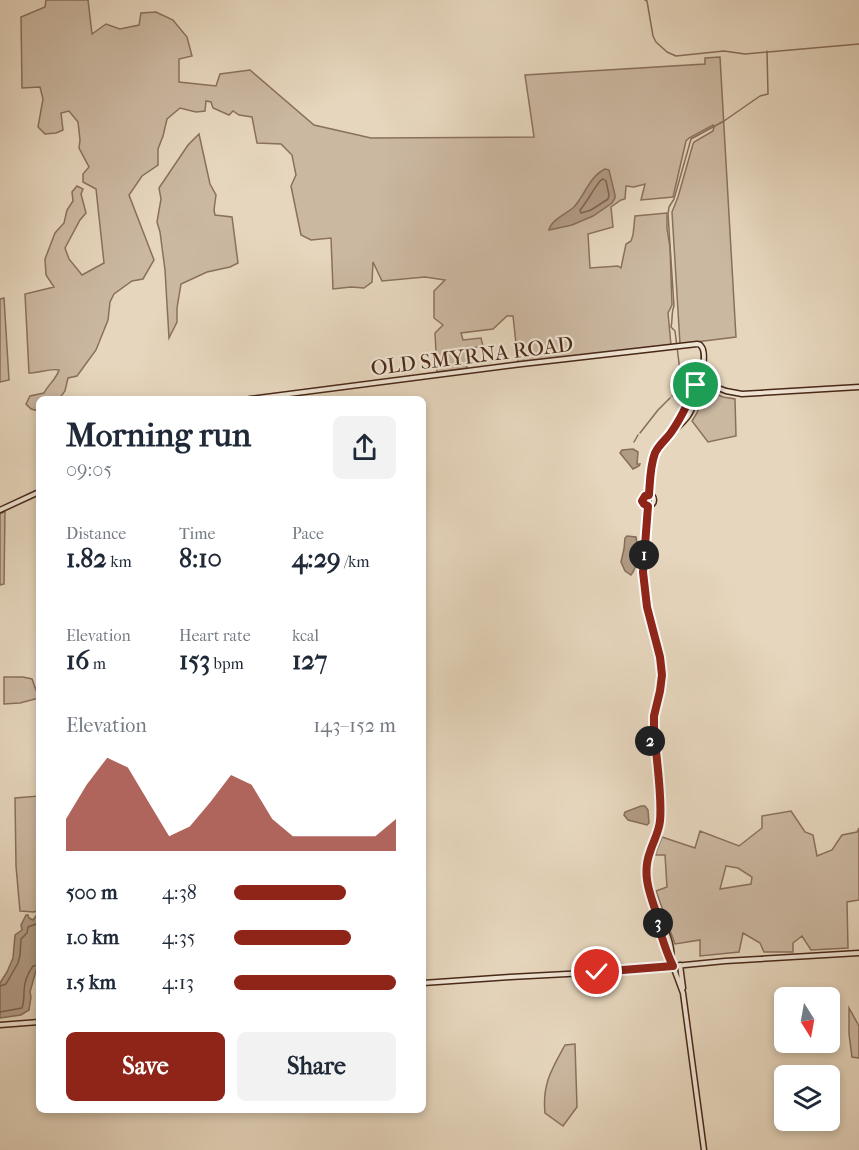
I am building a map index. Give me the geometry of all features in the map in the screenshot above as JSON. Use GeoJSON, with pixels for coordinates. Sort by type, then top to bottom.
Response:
{"type":"FeatureCollection","features":[{"type":"Feature","properties":{"kind":"street","name":"OLD SMYRNA ROAD"},"geometry":{"type":"LineString","coordinates":[[273,396],[697,344],[703,349],[700,381]]}},
{"type":"Feature","properties":{"kind":"street"},"geometry":{"type":"LineString","coordinates":[[649,495],[654,454],[660,444],[689,415],[700,381],[726,391],[742,394],[859,387]]}},
{"type":"Feature","properties":{"kind":"street"},"geometry":{"type":"LineString","coordinates":[[0,510],[36,493]]}},
{"type":"Feature","properties":{"kind":"street"},"geometry":{"type":"LineString","coordinates":[[648,506],[653,505],[654,501],[649,495]]}},
{"type":"Feature","properties":{"kind":"street"},"geometry":{"type":"LineString","coordinates":[[648,506],[644,504],[643,499],[649,495]]}},
{"type":"Feature","properties":{"kind":"street"},"geometry":{"type":"LineString","coordinates":[[648,506],[643,572],[647,607],[660,657],[662,675],[654,716],[655,734],[651,737],[650,742],[656,748]]}},
{"type":"Feature","properties":{"kind":"street"},"geometry":{"type":"LineString","coordinates":[[655,734],[660,737],[661,741],[656,748],[660,818],[648,855],[646,869],[648,889],[683,997]]}},
{"type":"Feature","properties":{"kind":"street"},"geometry":{"type":"LineString","coordinates":[[426,983],[859,953]]}},
{"type":"Feature","properties":{"kind":"street"},"geometry":{"type":"LineString","coordinates":[[680,966],[704,1150]]}},
{"type":"Feature","properties":{"kind":"street"},"geometry":{"type":"LineString","coordinates":[[0,1025],[36,1022]]}},
{"type":"Feature","properties":{"kind":"shaded area"},"geometry":{"type":"Polygon","coordinates":[[[46,0],[88,0],[92,34],[106,24],[120,29],[139,25],[141,13],[156,12],[173,20],[187,37],[192,56],[179,59],[179,82],[216,86],[220,74],[250,70],[314,125],[371,138],[534,137],[525,75],[705,64],[705,58],[720,57],[736,337],[680,344],[672,212],[693,144],[713,131],[713,125],[686,141],[673,197],[641,200],[645,184],[634,187],[626,186],[625,199],[611,207],[613,227],[588,234],[590,268],[618,266],[621,268],[626,244],[631,241],[633,235],[635,216],[667,213],[672,305],[668,313],[671,345],[518,362],[513,316],[507,316],[493,329],[461,333],[463,340],[481,338],[483,346],[465,349],[467,368],[437,372],[435,333],[443,325],[434,318],[434,291],[445,280],[425,277],[382,281],[373,262],[372,282],[364,288],[333,289],[331,238],[311,240],[301,235],[291,186],[296,175],[292,155],[281,144],[257,143],[252,117],[239,115],[233,111],[229,115],[213,108],[211,102],[206,101],[205,111],[196,112],[180,108],[167,119],[158,149],[158,165],[142,176],[129,195],[154,260],[143,279],[132,281],[114,294],[110,302],[108,320],[96,350],[77,376],[68,378],[61,396],[36,396],[36,410],[31,409],[26,404],[30,396],[44,393],[59,370],[29,373],[25,294],[54,287],[46,275],[45,259],[55,233],[64,223],[67,210],[73,201],[72,192],[77,186],[83,189],[81,194],[86,213],[65,248],[69,259],[82,275],[104,263],[96,189],[83,182],[83,174],[89,167],[79,148],[78,122],[69,111],[61,113],[63,130],[45,134],[38,127],[43,99],[40,87],[22,88],[21,17],[45,7],[46,0]]]}},
{"type":"Feature","properties":{"kind":"shaded area"},"geometry":{"type":"Polygon","coordinates":[[[199,134],[210,184],[216,195],[215,215],[232,217],[238,263],[207,272],[181,284],[177,322],[169,338],[165,270],[157,222],[161,199],[159,188],[188,145],[199,134]]]}},
{"type":"Feature","properties":{"kind":"shaded area"},"geometry":{"type":"Polygon","coordinates":[[[4,298],[9,380],[0,382],[0,299],[4,298]]]}},
{"type":"Feature","properties":{"kind":"shaded area"},"geometry":{"type":"Polygon","coordinates":[[[706,390],[735,399],[736,436],[708,442],[692,421],[706,390]]]}},
{"type":"Feature","properties":{"kind":"shaded area"},"geometry":{"type":"Polygon","coordinates":[[[5,511],[4,584],[0,585],[0,514],[5,511]]]}},
{"type":"Feature","properties":{"kind":"shaded area"},"geometry":{"type":"Polygon","coordinates":[[[4,677],[32,679],[36,699],[4,704],[4,677]]]}},
{"type":"Feature","properties":{"kind":"shaded area"},"geometry":{"type":"Polygon","coordinates":[[[36,796],[36,911],[34,912],[20,911],[16,866],[15,798],[36,796]]]}},
{"type":"Feature","properties":{"kind":"shaded area"},"geometry":{"type":"Polygon","coordinates":[[[791,811],[805,832],[813,835],[817,856],[832,850],[842,835],[857,832],[859,828],[859,900],[847,902],[848,948],[811,950],[802,936],[793,943],[793,952],[764,952],[760,943],[743,933],[739,952],[700,956],[700,940],[675,944],[656,891],[667,887],[665,855],[655,855],[662,837],[695,848],[700,831],[739,846],[762,828],[762,816],[791,811]],[[726,866],[720,889],[751,884],[752,877],[738,868],[726,866]]]}},
{"type":"Feature","properties":{"kind":"shaded area"},"geometry":{"type":"Polygon","coordinates":[[[849,1008],[859,1026],[859,1058],[852,1057],[849,1008]]]}},
{"type":"Feature","properties":{"kind":"shaded area"},"geometry":{"type":"Polygon","coordinates":[[[575,1044],[577,1107],[563,1126],[545,1113],[545,1094],[552,1069],[565,1045],[575,1044]]]}},
{"type":"Feature","properties":{"kind":"water"},"geometry":{"type":"Polygon","coordinates":[[[605,169],[609,170],[615,195],[612,203],[593,216],[572,225],[549,230],[556,220],[574,207],[591,181],[605,169]]]}},
{"type":"Feature","properties":{"kind":"water"},"geometry":{"type":"Polygon","coordinates":[[[633,449],[638,452],[637,464],[640,464],[633,469],[620,453],[622,450],[633,449]]]}},
{"type":"Feature","properties":{"kind":"water"},"geometry":{"type":"Polygon","coordinates":[[[627,536],[636,537],[637,541],[636,562],[631,575],[625,571],[621,562],[627,536]]]}},
{"type":"Feature","properties":{"kind":"water"},"geometry":{"type":"Polygon","coordinates":[[[645,806],[648,810],[649,823],[647,825],[628,820],[624,815],[625,812],[645,806]]]}},
{"type":"Feature","properties":{"kind":"water"},"geometry":{"type":"Polygon","coordinates":[[[26,915],[33,920],[36,916],[36,971],[30,992],[29,1010],[21,1015],[0,1018],[0,983],[13,958],[15,935],[22,930],[21,925],[26,915]]]}},
{"type":"Feature","properties":{"kind":"waterway"},"geometry":{"type":"LineString","coordinates":[[645,0],[656,42],[667,52],[676,56],[724,51],[745,54],[859,44]]}},
{"type":"Feature","properties":{"kind":"waterway"},"geometry":{"type":"LineString","coordinates":[[672,396],[682,387],[675,331],[671,327],[674,306],[669,207],[674,199],[691,139],[724,121],[760,96],[768,94],[767,51]]}},
{"type":"Feature","properties":{"kind":"waterway"},"geometry":{"type":"LineString","coordinates":[[640,433],[670,398]]}},
{"type":"Feature","properties":{"kind":"waterway"},"geometry":{"type":"LineString","coordinates":[[634,442],[638,435]]}},
{"type":"Feature","properties":{"kind":"route"},"geometry":{"type":"LineString","coordinates":[[597,972],[673,966],[662,937],[646,880],[648,855],[658,830],[661,813],[656,750],[650,741],[654,732],[653,721],[662,675],[644,586],[643,563],[648,506],[642,501],[643,497],[649,495],[654,454],[674,429],[696,385]]}}]}
